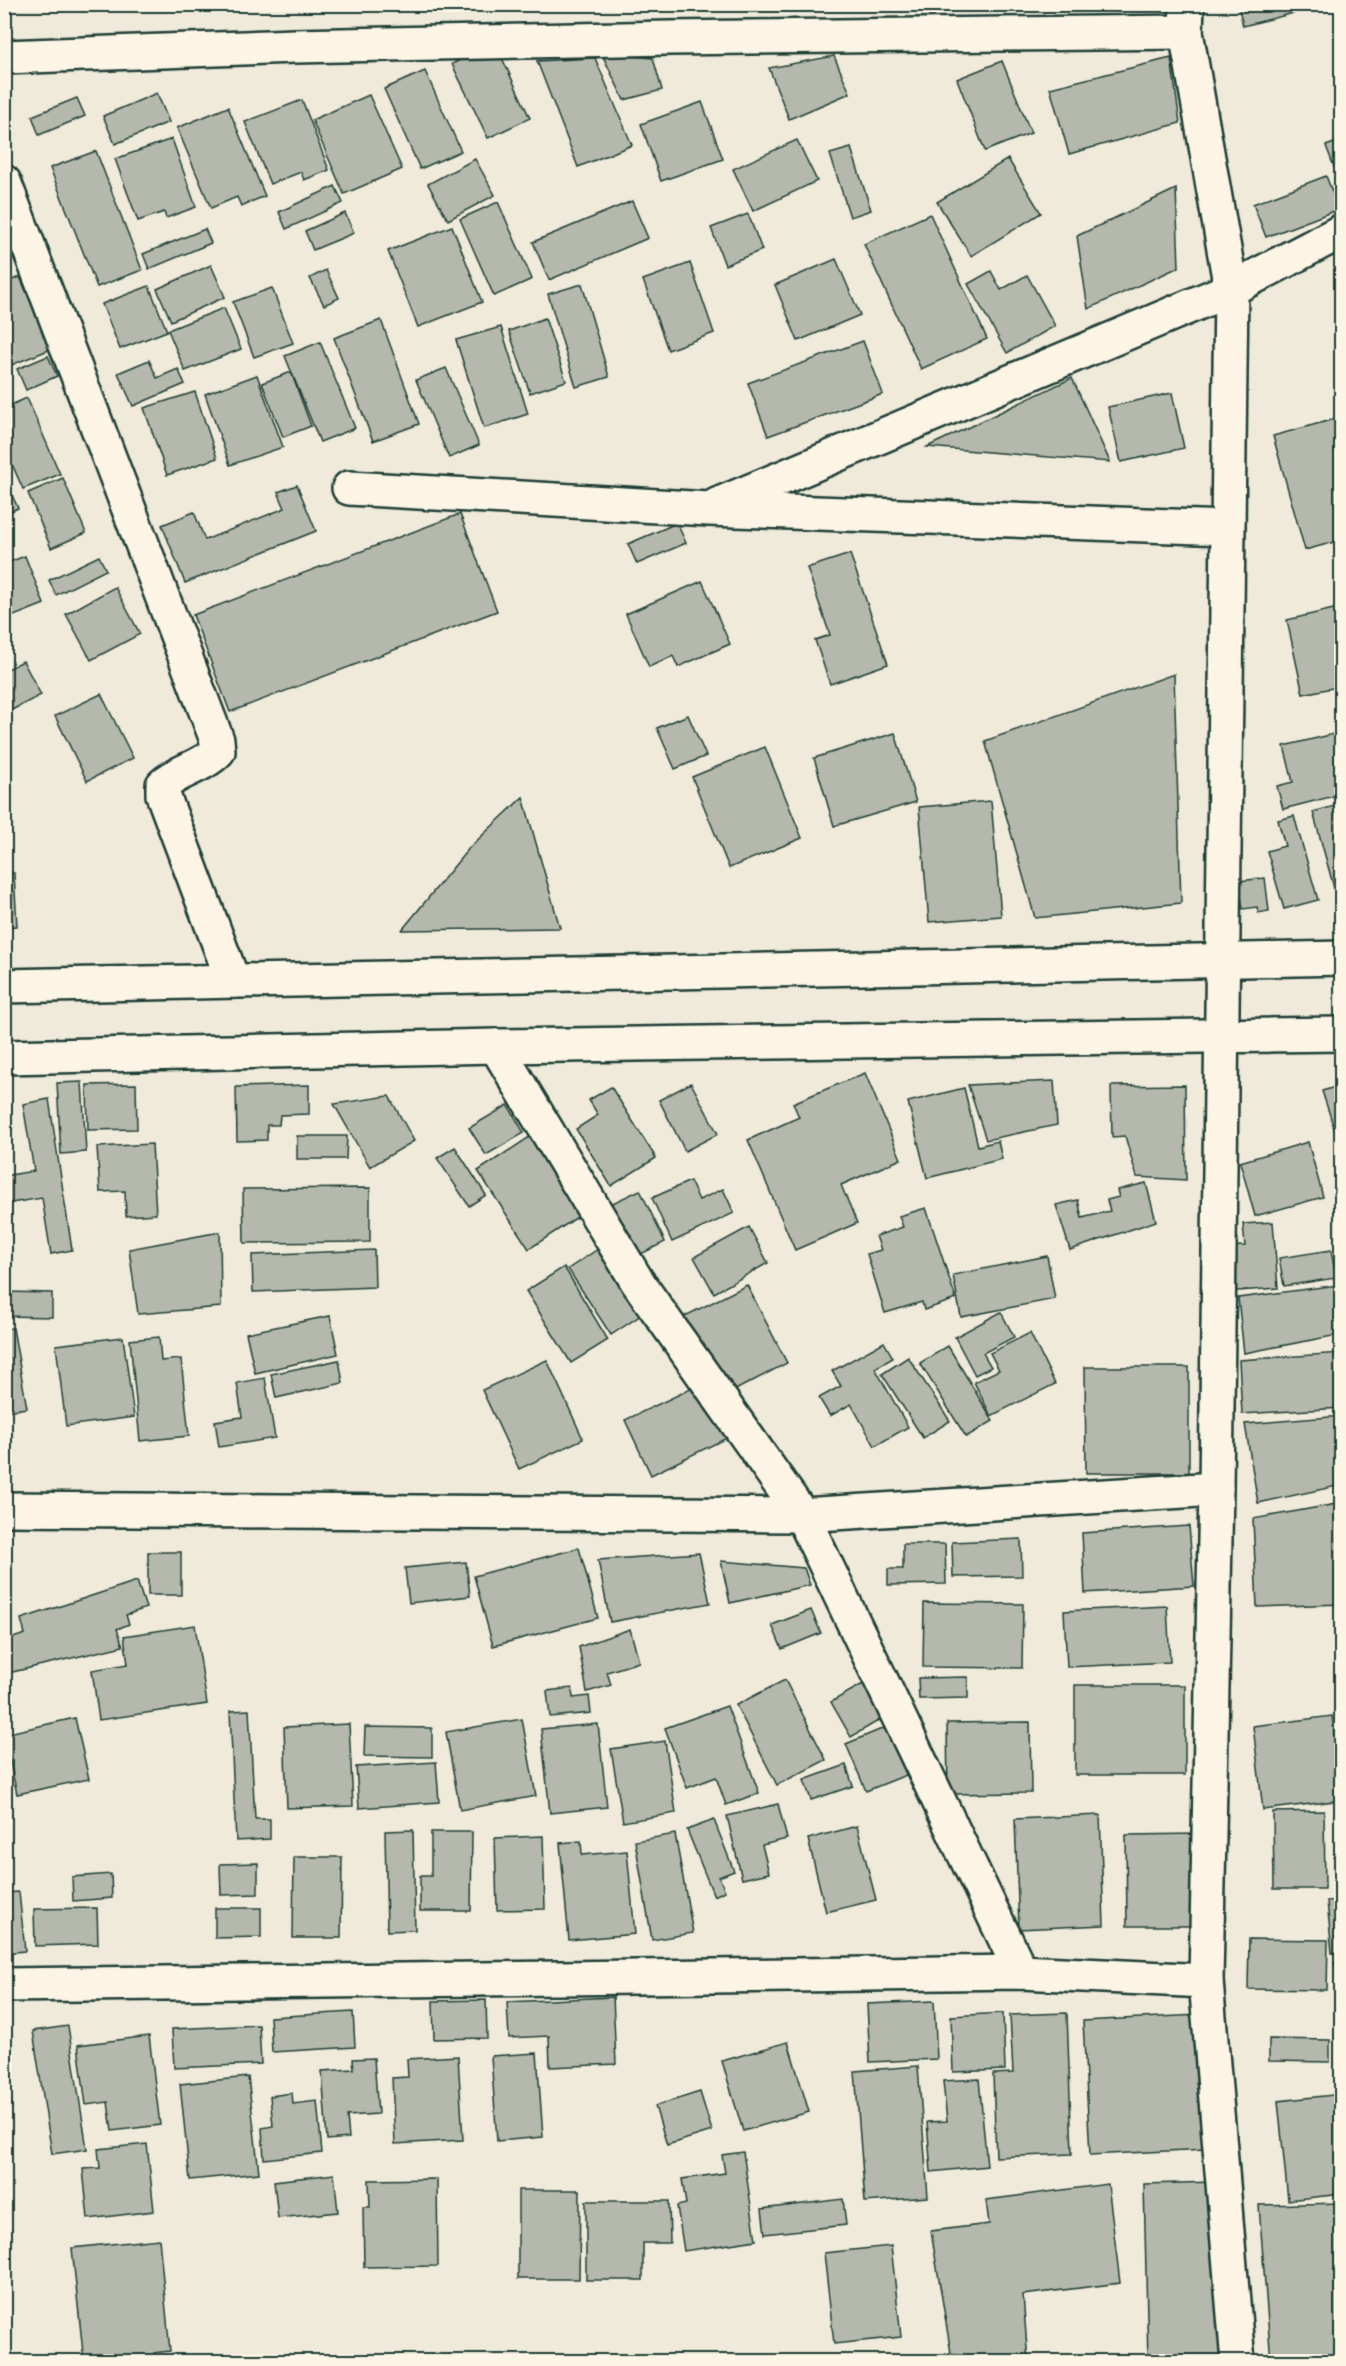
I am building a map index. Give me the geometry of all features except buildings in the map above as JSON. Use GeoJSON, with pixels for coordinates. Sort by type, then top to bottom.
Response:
{"type":"FeatureCollection","features":[{"type":"Feature","properties":{"kind":"street"},"geometry":{"type":"LineString","coordinates":[[4,57],[295,45],[1187,18],[1231,290],[1216,1489],[1206,1981],[1238,2361]]}},
{"type":"Feature","properties":{"kind":"street"},"geometry":{"type":"LineString","coordinates":[[4,182],[217,740],[218,751],[212,757],[169,779],[163,785],[163,795],[233,981]]}},
{"type":"Feature","properties":{"kind":"street"},"geometry":{"type":"LineString","coordinates":[[709,509],[1231,290],[1341,231]]}},
{"type":"Feature","properties":{"kind":"street"},"geometry":{"type":"LineString","coordinates":[[349,488],[709,509],[1227,528]]}},
{"type":"Feature","properties":{"kind":"street"},"geometry":{"type":"LineString","coordinates":[[4,986],[1341,958]]}},
{"type":"Feature","properties":{"kind":"street"},"geometry":{"type":"LineString","coordinates":[[4,1057],[496,1046],[1341,1034]]}},
{"type":"Feature","properties":{"kind":"street"},"geometry":{"type":"LineString","coordinates":[[496,1046],[637,1281],[802,1515],[1021,1972]]}},
{"type":"Feature","properties":{"kind":"street"},"geometry":{"type":"LineString","coordinates":[[4,1509],[802,1515],[1216,1489]]}},
{"type":"Feature","properties":{"kind":"street"},"geometry":{"type":"LineString","coordinates":[[4,1985],[1021,1972],[1206,1981]]}}]}
